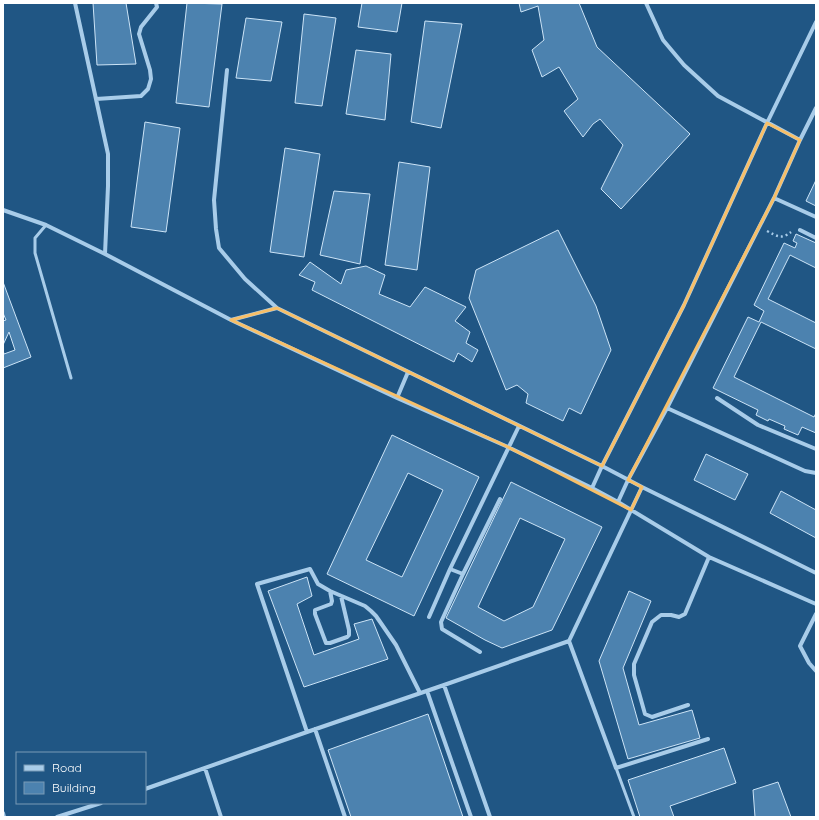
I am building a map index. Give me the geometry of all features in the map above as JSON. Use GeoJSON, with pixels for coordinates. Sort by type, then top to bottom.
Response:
{"type":"FeatureCollection","features":[{"type":"Feature","properties":{"kind":"street"},"geometry":{"type":"LineString","coordinates":[[75,3],[108,154],[105,254]]}},
{"type":"Feature","properties":{"kind":"street"},"geometry":{"type":"LineString","coordinates":[[96,99],[141,96],[148,89],[151,79],[150,70],[139,34],[141,27],[157,7],[156,3]]}},
{"type":"Feature","properties":{"kind":"street"},"geometry":{"type":"LineString","coordinates":[[646,3],[663,40],[684,65],[718,96],[800,140]]}},
{"type":"Feature","properties":{"kind":"street"},"geometry":{"type":"LineString","coordinates":[[592,488],[684,305],[767,123],[816,22]]}},
{"type":"Feature","properties":{"kind":"street"},"geometry":{"type":"LineString","coordinates":[[227,70],[214,200],[219,248],[245,279],[277,308],[816,572]]}},
{"type":"Feature","properties":{"kind":"street"},"geometry":{"type":"LineString","coordinates":[[618,502],[628,480],[667,408],[760,227],[816,108]]}},
{"type":"Feature","properties":{"kind":"street"},"geometry":{"type":"LineString","coordinates":[[774,198],[816,217]]}},
{"type":"Feature","properties":{"kind":"street"},"geometry":{"type":"LineString","coordinates":[[3,210],[46,225],[231,320],[397,398],[508,447],[618,502],[709,557],[816,604]]}},
{"type":"Feature","properties":{"kind":"street"},"geometry":{"type":"LineString","coordinates":[[800,230],[816,238]]}},
{"type":"Feature","properties":{"kind":"street"},"geometry":{"type":"LineString","coordinates":[[231,320],[277,308]]}},
{"type":"Feature","properties":{"kind":"street"},"geometry":{"type":"LineString","coordinates":[[397,398],[408,372]]}},
{"type":"Feature","properties":{"kind":"street"},"geometry":{"type":"LineString","coordinates":[[717,398],[758,424],[816,449]]}},
{"type":"Feature","properties":{"kind":"street"},"geometry":{"type":"LineString","coordinates":[[667,408],[805,472],[816,473]]}},
{"type":"Feature","properties":{"kind":"street"},"geometry":{"type":"LineString","coordinates":[[429,617],[450,569],[519,426]]}},
{"type":"Feature","properties":{"kind":"street"},"geometry":{"type":"LineString","coordinates":[[146,789],[569,641],[642,487]]}},
{"type":"Feature","properties":{"kind":"street"},"geometry":{"type":"LineString","coordinates":[[480,652],[442,629],[441,622],[500,500]]}},
{"type":"Feature","properties":{"kind":"street"},"geometry":{"type":"LineString","coordinates":[[688,706],[652,717],[645,714],[634,675],[634,664],[652,622],[661,615],[679,617],[684,614],[709,557]]}},
{"type":"Feature","properties":{"kind":"street"},"geometry":{"type":"LineString","coordinates":[[306,732],[257,584],[310,569],[318,584],[330,591],[365,606],[376,616],[396,645],[420,693]]}},
{"type":"Feature","properties":{"kind":"street"},"geometry":{"type":"LineString","coordinates":[[450,569],[463,574]]}},
{"type":"Feature","properties":{"kind":"street"},"geometry":{"type":"LineString","coordinates":[[330,591],[332,601],[331,604],[315,610],[315,614],[326,643],[330,643],[349,635],[341,596]]}},
{"type":"Feature","properties":{"kind":"street"},"geometry":{"type":"LineString","coordinates":[[816,614],[800,646],[809,663],[816,670]]}},
{"type":"Feature","properties":{"kind":"street"},"geometry":{"type":"LineString","coordinates":[[569,641],[616,768],[708,739]]}},
{"type":"Feature","properties":{"kind":"street"},"geometry":{"type":"LineString","coordinates":[[444,685],[490,817]]}},
{"type":"Feature","properties":{"kind":"street"},"geometry":{"type":"LineString","coordinates":[[427,691],[472,817]]}},
{"type":"Feature","properties":{"kind":"street"},"geometry":{"type":"LineString","coordinates":[[315,729],[345,817]]}},
{"type":"Feature","properties":{"kind":"street"},"geometry":{"type":"LineString","coordinates":[[205,768],[221,817]]}},
{"type":"Feature","properties":{"kind":"street"},"geometry":{"type":"LineString","coordinates":[[57,817],[98,804]]}},
{"type":"Feature","properties":{"kind":"street"},"geometry":{"type":"LineString","coordinates":[[3,813],[4,817]]}},
{"type":"Feature","properties":{"kind":"lane"},"geometry":{"type":"LineString","coordinates":[[46,225],[35,238],[34,253],[71,378]]}},
{"type":"Feature","properties":{"kind":"lane"},"geometry":{"type":"LineString","coordinates":[[616,768],[634,817]]}},
{"type":"Feature","properties":{"kind":"path"},"geometry":{"type":"LineString","coordinates":[[760,227],[778,237],[786,236],[796,229],[800,230]]}},
{"type":"Feature","properties":{"kind":"highlighted area"},"geometry":{"type":"Polygon","coordinates":[[[767,123],[800,140],[774,198],[628,480],[642,487],[631,510],[508,447],[231,320],[277,308],[602,466],[684,305],[767,123]]]}},
{"type":"Feature","properties":{"kind":"building"},"geometry":{"type":"Polygon","coordinates":[[[93,3],[126,3],[136,64],[97,65],[93,3]]]}},
{"type":"Feature","properties":{"kind":"building"},"geometry":{"type":"Polygon","coordinates":[[[187,3],[222,4],[209,107],[176,103],[187,3]]]}},
{"type":"Feature","properties":{"kind":"building"},"geometry":{"type":"Polygon","coordinates":[[[362,3],[402,3],[397,32],[358,27],[362,3]]]}},
{"type":"Feature","properties":{"kind":"building"},"geometry":{"type":"Polygon","coordinates":[[[519,3],[579,3],[597,47],[690,134],[621,209],[601,189],[623,145],[600,119],[593,124],[583,137],[564,111],[578,99],[559,67],[542,77],[532,50],[544,40],[538,6],[521,12],[519,3]]]}},
{"type":"Feature","properties":{"kind":"building"},"geometry":{"type":"Polygon","coordinates":[[[304,14],[336,18],[322,106],[295,103],[304,14]]]}},
{"type":"Feature","properties":{"kind":"building"},"geometry":{"type":"Polygon","coordinates":[[[246,18],[282,22],[271,81],[236,78],[246,18]]]}},
{"type":"Feature","properties":{"kind":"building"},"geometry":{"type":"Polygon","coordinates":[[[425,21],[462,24],[441,128],[411,122],[425,21]]]}},
{"type":"Feature","properties":{"kind":"building"},"geometry":{"type":"Polygon","coordinates":[[[356,50],[391,54],[385,120],[346,114],[356,50]]]}},
{"type":"Feature","properties":{"kind":"building"},"geometry":{"type":"Polygon","coordinates":[[[145,122],[180,128],[166,232],[131,227],[145,122]]]}},
{"type":"Feature","properties":{"kind":"building"},"geometry":{"type":"Polygon","coordinates":[[[285,148],[320,154],[304,257],[270,252],[285,148]]]}},
{"type":"Feature","properties":{"kind":"building"},"geometry":{"type":"Polygon","coordinates":[[[399,162],[430,167],[417,270],[385,265],[399,162]]]}},
{"type":"Feature","properties":{"kind":"building"},"geometry":{"type":"Polygon","coordinates":[[[816,180],[816,206],[806,201],[816,180]]]}},
{"type":"Feature","properties":{"kind":"building"},"geometry":{"type":"Polygon","coordinates":[[[334,191],[370,194],[360,264],[320,255],[334,191]]]}},
{"type":"Feature","properties":{"kind":"building"},"geometry":{"type":"Polygon","coordinates":[[[558,230],[596,306],[611,350],[581,414],[569,408],[563,421],[526,403],[528,394],[517,385],[506,390],[469,298],[476,270],[558,230]]]}},
{"type":"Feature","properties":{"kind":"building"},"geometry":{"type":"Polygon","coordinates":[[[796,234],[816,243],[816,268],[790,255],[768,299],[816,323],[816,349],[761,322],[734,377],[814,417],[816,413],[816,433],[802,427],[798,435],[784,429],[785,426],[769,419],[768,421],[756,415],[758,410],[713,388],[748,317],[759,322],[764,311],[754,305],[784,243],[795,248],[797,243],[793,241],[796,234]]]}},
{"type":"Feature","properties":{"kind":"building"},"geometry":{"type":"Polygon","coordinates":[[[310,262],[341,284],[346,270],[366,266],[385,275],[379,294],[410,307],[425,287],[466,307],[455,321],[470,332],[466,343],[478,350],[472,362],[458,353],[454,362],[312,290],[315,282],[299,275],[310,262]]]}},
{"type":"Feature","properties":{"kind":"building"},"geometry":{"type":"Polygon","coordinates":[[[3,282],[31,357],[3,368],[3,350],[4,354],[15,350],[9,332],[3,345],[3,321],[6,320],[3,313],[3,282]]]}},
{"type":"Feature","properties":{"kind":"building"},"geometry":{"type":"Polygon","coordinates":[[[392,435],[479,477],[414,616],[327,574],[392,435]],[[408,473],[366,560],[402,577],[443,490],[408,473]]]}},
{"type":"Feature","properties":{"kind":"building"},"geometry":{"type":"Polygon","coordinates":[[[706,454],[748,474],[735,500],[694,480],[706,454]]]}},
{"type":"Feature","properties":{"kind":"building"},"geometry":{"type":"Polygon","coordinates":[[[511,482],[602,527],[552,630],[502,648],[446,618],[511,482]],[[520,518],[478,607],[504,621],[533,607],[565,539],[520,518]]]}},
{"type":"Feature","properties":{"kind":"building"},"geometry":{"type":"Polygon","coordinates":[[[781,491],[816,510],[816,538],[770,513],[781,491]]]}},
{"type":"Feature","properties":{"kind":"building"},"geometry":{"type":"Polygon","coordinates":[[[307,577],[312,596],[297,604],[314,655],[359,639],[354,624],[372,619],[388,659],[304,687],[268,591],[307,577]]]}},
{"type":"Feature","properties":{"kind":"building"},"geometry":{"type":"Polygon","coordinates":[[[629,591],[651,601],[623,668],[639,725],[692,710],[700,738],[628,759],[599,661],[629,591]]]}},
{"type":"Feature","properties":{"kind":"building"},"geometry":{"type":"Polygon","coordinates":[[[428,714],[463,817],[351,817],[328,750],[428,714]]]}},
{"type":"Feature","properties":{"kind":"building"},"geometry":{"type":"Polygon","coordinates":[[[724,748],[736,783],[670,806],[674,817],[640,817],[628,780],[724,748]]]}},
{"type":"Feature","properties":{"kind":"building"},"geometry":{"type":"Polygon","coordinates":[[[778,782],[791,817],[755,817],[753,790],[778,782]]]}}]}
